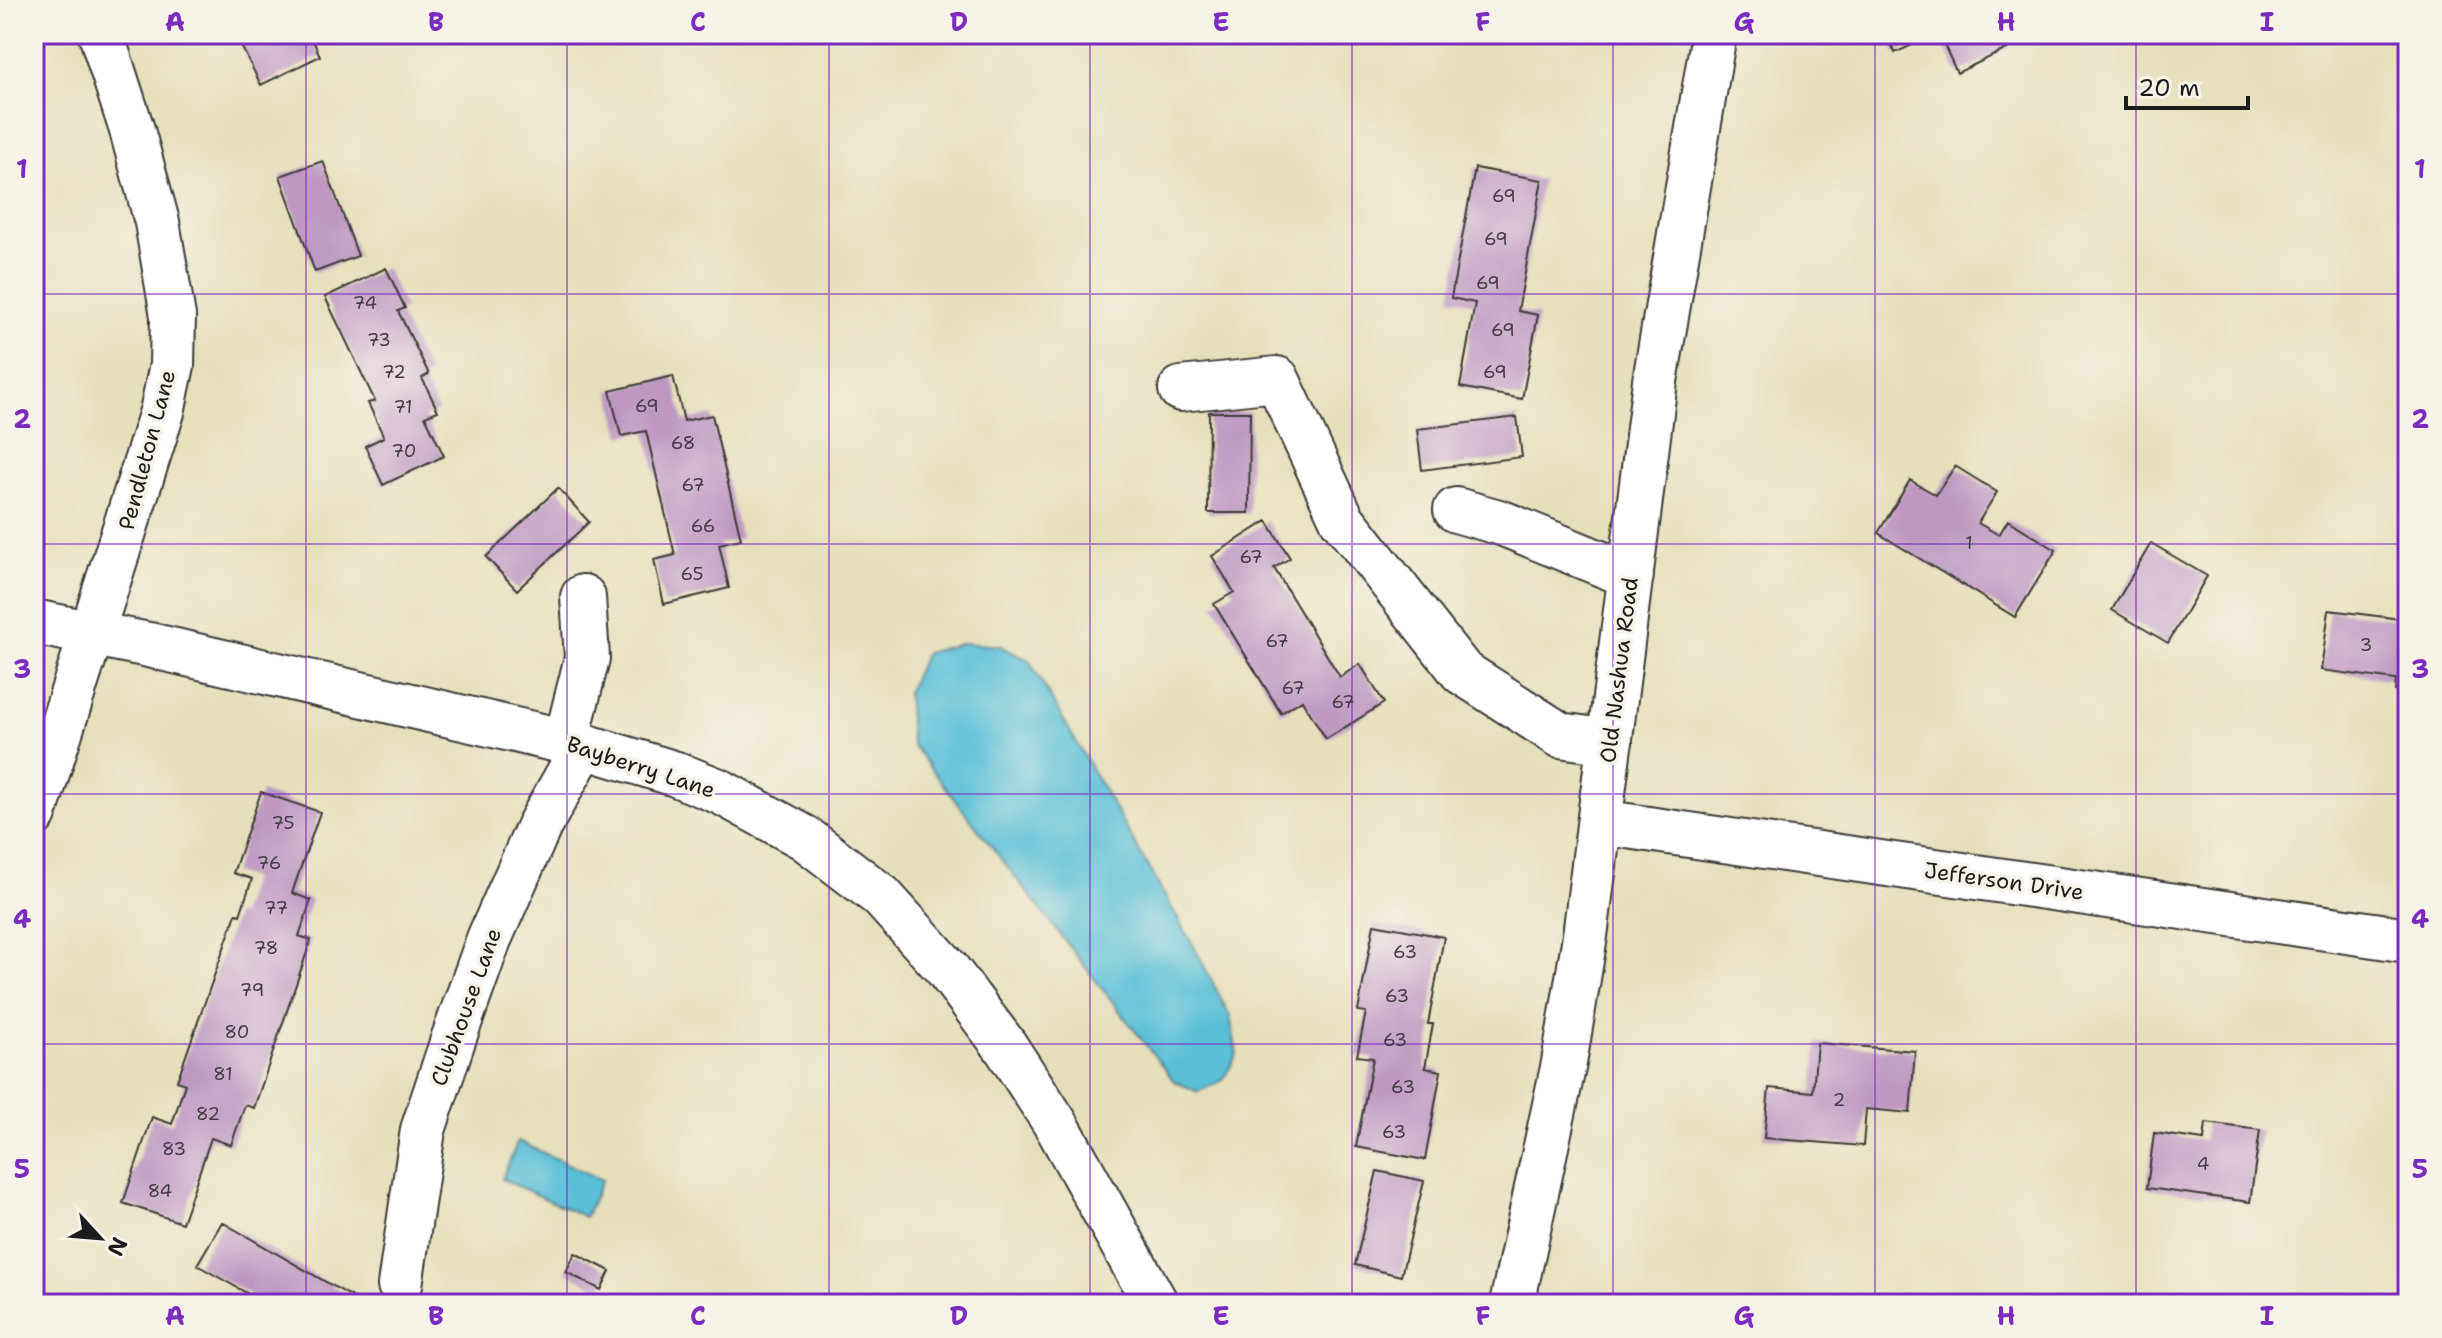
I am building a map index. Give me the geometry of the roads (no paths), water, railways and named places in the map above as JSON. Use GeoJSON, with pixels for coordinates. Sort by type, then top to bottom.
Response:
{"type":"FeatureCollection","features":[{"type":"Feature","properties":{"kind":"street","name":"Pendleton Lane"},"geometry":{"type":"LineString","coordinates":[[34,814],[158,427],[172,365],[173,316],[157,222],[101,34]]}},
{"type":"Feature","properties":{"kind":"street","name":"Old Nashua Road"},"geometry":{"type":"LineString","coordinates":[[1512,1304],[1564,1063],[1585,936],[1655,381],[1714,34]]}},
{"type":"Feature","properties":{"kind":"street"},"geometry":{"type":"LineString","coordinates":[[1181,389],[1277,379],[1342,519],[1462,672],[1560,735],[1610,742]]}},
{"type":"Feature","properties":{"kind":"street"},"geometry":{"type":"LineString","coordinates":[[1456,510],[1515,528],[1631,576]]}},
{"type":"Feature","properties":{"kind":"street","name":"Clubhouse Lane"},"geometry":{"type":"LineString","coordinates":[[400,1285],[423,1130],[501,911],[575,744],[587,658],[583,597]]}},
{"type":"Feature","properties":{"kind":"street","name":"Bayberry Lane"},"geometry":{"type":"LineString","coordinates":[[34,622],[91,632],[575,744],[676,774],[721,792],[805,838],[881,896],[947,969],[1005,1046],[1057,1126],[1156,1304]]}},
{"type":"Feature","properties":{"kind":"street","name":"Jefferson Drive"},"geometry":{"type":"LineString","coordinates":[[1600,822],[2408,940]]}},
{"type":"Feature","properties":{"kind":"water"},"geometry":{"type":"Polygon","coordinates":[[[963,643],[1000,646],[1029,660],[1197,952],[1230,1016],[1237,1054],[1223,1080],[1198,1092],[1174,1081],[911,743],[907,693],[925,653],[963,643]]]}},
{"type":"Feature","properties":{"kind":"water"},"geometry":{"type":"Polygon","coordinates":[[[518,1141],[602,1180],[585,1217],[502,1179],[518,1141]]]}}]}
